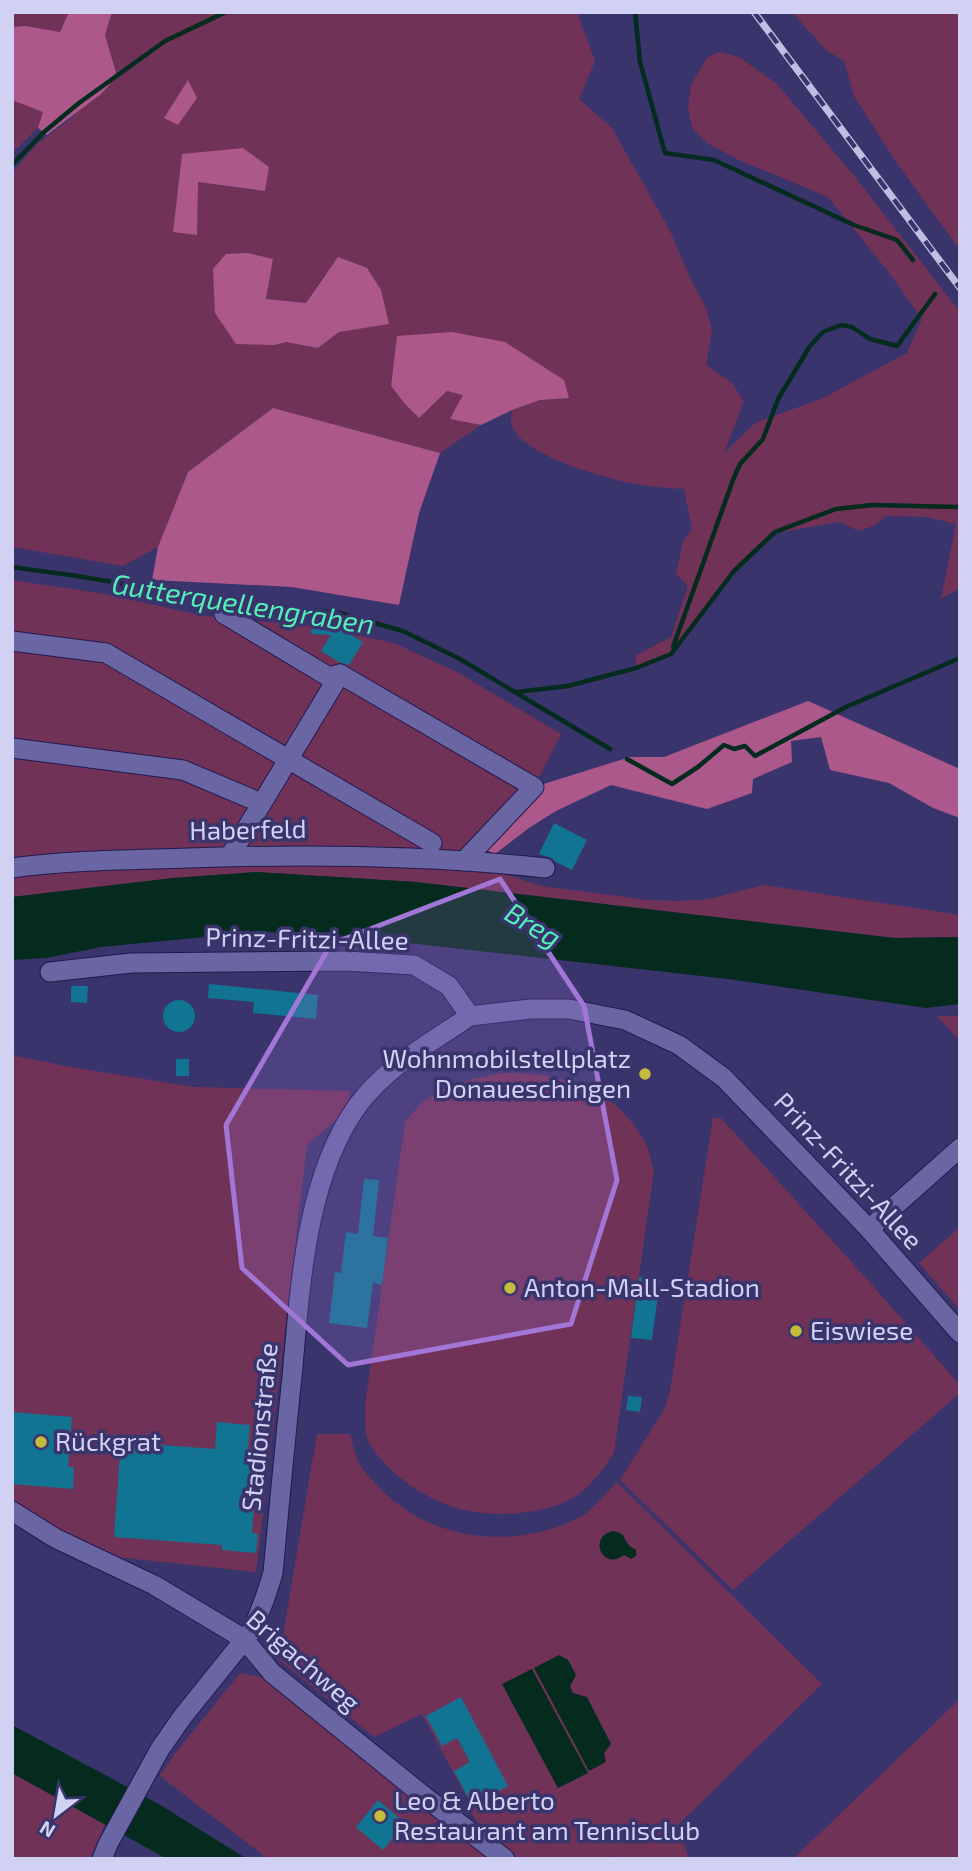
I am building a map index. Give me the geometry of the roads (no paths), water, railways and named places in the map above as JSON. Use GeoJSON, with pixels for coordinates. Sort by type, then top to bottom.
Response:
{"type":"FeatureCollection","features":[{"type":"Feature","properties":{"kind":"street"},"geometry":{"type":"LineString","coordinates":[[224,614],[329,677],[340,674],[534,787],[464,861]]}},
{"type":"Feature","properties":{"kind":"street"},"geometry":{"type":"LineString","coordinates":[[12,641],[106,653],[432,843]]}},
{"type":"Feature","properties":{"kind":"street"},"geometry":{"type":"LineString","coordinates":[[230,856],[340,674]]}},
{"type":"Feature","properties":{"kind":"street"},"geometry":{"type":"LineString","coordinates":[[12,748],[183,769],[261,803]]}},
{"type":"Feature","properties":{"kind":"street","name":"Haberfeld"},"geometry":{"type":"LineString","coordinates":[[12,867],[58,862],[321,855],[464,861],[545,868]]}},
{"type":"Feature","properties":{"kind":"street","name":"Prinz-Fritzi-Allee"},"geometry":{"type":"LineString","coordinates":[[50,972],[131,963],[346,961],[414,965],[449,986],[470,1016],[531,1009],[569,1009],[625,1020],[679,1045],[724,1078],[869,1229],[960,1333]]}},
{"type":"Feature","properties":{"kind":"street","name":"Stadionstraße"},"geometry":{"type":"LineString","coordinates":[[105,1851],[150,1766],[183,1716],[253,1629],[265,1598],[272,1573],[301,1278],[313,1212],[325,1171],[345,1126],[380,1079],[413,1052],[470,1016]]}},
{"type":"Feature","properties":{"kind":"street"},"geometry":{"type":"LineString","coordinates":[[869,1229],[960,1148]]}},
{"type":"Feature","properties":{"kind":"street","name":"Brigachweg"},"geometry":{"type":"LineString","coordinates":[[12,1511],[55,1538],[154,1585],[244,1639],[272,1673],[505,1859]]}},
{"type":"Feature","properties":{"kind":"water","name":"Breg"},"geometry":{"type":"Polygon","coordinates":[[[257,872],[416,882],[894,938],[960,937],[960,1004],[926,1008],[728,979],[329,934],[258,932],[101,947],[46,958],[12,960],[12,897],[173,878],[257,872]]]}},
{"type":"Feature","properties":{"kind":"water"},"geometry":{"type":"Polygon","coordinates":[[[614,1531],[623,1535],[636,1550],[636,1556],[631,1559],[624,1555],[609,1559],[604,1556],[599,1545],[601,1539],[614,1531]]]}},
{"type":"Feature","properties":{"kind":"water"},"geometry":{"type":"Polygon","coordinates":[[[559,1655],[568,1660],[576,1675],[570,1686],[573,1693],[587,1697],[611,1744],[604,1753],[606,1762],[589,1771],[534,1668],[559,1655]]]}},
{"type":"Feature","properties":{"kind":"water"},"geometry":{"type":"Polygon","coordinates":[[[532,1669],[588,1773],[558,1788],[502,1684],[532,1669]]]}},
{"type":"Feature","properties":{"kind":"water"},"geometry":{"type":"Polygon","coordinates":[[[12,1725],[157,1803],[247,1859],[167,1859],[12,1773],[12,1725]]]}},
{"type":"Feature","properties":{"kind":"waterway"},"geometry":{"type":"LineString","coordinates":[[12,165],[44,132],[79,103],[165,41],[226,12]]}},
{"type":"Feature","properties":{"kind":"waterway"},"geometry":{"type":"LineString","coordinates":[[635,12],[640,62],[665,153],[714,160],[854,225],[897,240],[913,260]]}},
{"type":"Feature","properties":{"kind":"waterway"},"geometry":{"type":"LineString","coordinates":[[673,647],[740,464],[763,439],[778,399],[810,346],[823,332],[841,325],[852,327],[870,339],[897,346],[935,294]]}},
{"type":"Feature","properties":{"kind":"waterway"},"geometry":{"type":"LineString","coordinates":[[516,692],[568,686],[636,668],[671,654],[734,571],[775,532],[836,509],[872,505],[960,507]]}},
{"type":"Feature","properties":{"kind":"waterway","name":"Gutterquellengraben"},"geometry":{"type":"LineString","coordinates":[[12,567],[219,600],[339,613],[403,631],[460,659],[610,749]]}},
{"type":"Feature","properties":{"kind":"waterway"},"geometry":{"type":"LineString","coordinates":[[627,759],[672,784],[724,745],[734,749],[745,746],[755,756],[846,707],[960,658]]}},
{"type":"Feature","properties":{"kind":"railway"},"geometry":{"type":"LineString","coordinates":[[754,12],[960,288]]}},
{"type":"Feature","properties":{"kind":"place","name":"Wohnmobilstellplatz Donaueschingen"},"geometry":{"type":"Point","coordinates":[645,1074]}},
{"type":"Feature","properties":{"kind":"place","name":"Anton-Mall-Stadion"},"geometry":{"type":"Point","coordinates":[510,1288]}},
{"type":"Feature","properties":{"kind":"place","name":"Eiswiese"},"geometry":{"type":"Point","coordinates":[796,1331]}},
{"type":"Feature","properties":{"kind":"place","name":"Rückgrat"},"geometry":{"type":"Point","coordinates":[41,1442]}},
{"type":"Feature","properties":{"kind":"place","name":"Leo & Alberto Restaurant am Tennisclub"},"geometry":{"type":"Point","coordinates":[380,1816]}}]}
